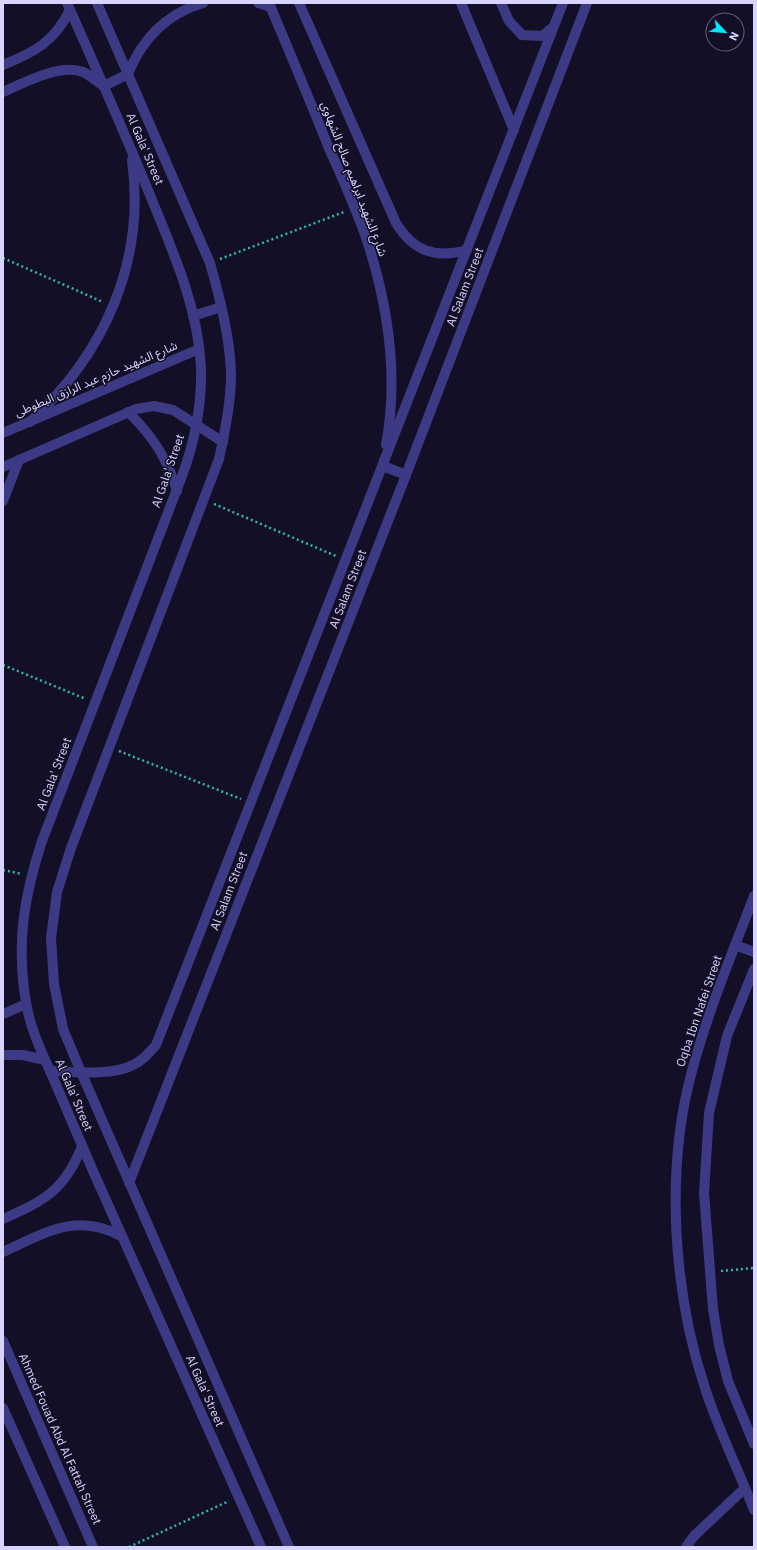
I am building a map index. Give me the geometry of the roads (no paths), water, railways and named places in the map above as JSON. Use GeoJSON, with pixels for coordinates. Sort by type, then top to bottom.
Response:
{"type":"FeatureCollection","features":[{"type":"Feature","properties":{"kind":"street","name":"Al Gala' Street"},"geometry":{"type":"LineString","coordinates":[[97,3],[210,263],[222,307],[231,374],[229,403],[223,442],[204,500],[71,848],[57,892],[51,938],[54,984],[63,1029],[289,1547]]}},
{"type":"Feature","properties":{"kind":"street"},"geometry":{"type":"LineString","coordinates":[[3,92],[47,74],[64,71],[82,72],[104,86],[128,74],[135,58],[156,29],[185,9],[203,3]]}},
{"type":"Feature","properties":{"kind":"street"},"geometry":{"type":"LineString","coordinates":[[258,3],[270,5]]}},
{"type":"Feature","properties":{"kind":"street","name":"شارع الشهيد ابراهيم صالح الشهاوي"},"geometry":{"type":"LineString","coordinates":[[299,3],[396,223],[402,233],[416,245],[432,253],[444,254],[467,250]]}},
{"type":"Feature","properties":{"kind":"street"},"geometry":{"type":"LineString","coordinates":[[461,3],[514,130]]}},
{"type":"Feature","properties":{"kind":"street"},"geometry":{"type":"LineString","coordinates":[[501,3],[509,21],[522,35],[542,36],[553,28]]}},
{"type":"Feature","properties":{"kind":"street","name":"Al Salam Street"},"geometry":{"type":"LineString","coordinates":[[50,1071],[81,1072],[118,1070],[133,1066],[146,1057],[156,1045],[563,3]]}},
{"type":"Feature","properties":{"kind":"street","name":"Al Salam Street"},"geometry":{"type":"LineString","coordinates":[[129,1183],[406,475],[587,3]]}},
{"type":"Feature","properties":{"kind":"street","name":"شارع الشهيد ابراهيم صالح الشهاوي"},"geometry":{"type":"LineString","coordinates":[[270,5],[370,249],[388,335],[391,379],[390,423],[383,466]]}},
{"type":"Feature","properties":{"kind":"street","name":"Al Gala' Street"},"geometry":{"type":"LineString","coordinates":[[69,6],[130,144],[181,271],[193,316],[199,348],[201,387],[197,426],[191,452],[42,841],[30,876],[23,909],[21,942],[22,974],[26,1004],[45,1060],[261,1547]]}},
{"type":"Feature","properties":{"kind":"street"},"geometry":{"type":"LineString","coordinates":[[3,65],[29,54],[44,45],[56,32],[69,6]]}},
{"type":"Feature","properties":{"kind":"street"},"geometry":{"type":"LineString","coordinates":[[30,422],[47,406],[79,369],[95,344],[114,306],[123,280],[133,226],[134,185],[130,144]]}},
{"type":"Feature","properties":{"kind":"street"},"geometry":{"type":"LineString","coordinates":[[193,316],[222,307]]}},
{"type":"Feature","properties":{"kind":"street","name":"شارع الشهيد حازم عبد الرازق البطوطى"},"geometry":{"type":"LineString","coordinates":[[3,433],[199,348]]}},
{"type":"Feature","properties":{"kind":"street"},"geometry":{"type":"LineString","coordinates":[[3,467],[128,412],[145,407],[164,407],[182,414],[197,426],[223,442]]}},
{"type":"Feature","properties":{"kind":"street"},"geometry":{"type":"LineString","coordinates":[[128,412],[145,429],[159,447],[177,491]]}},
{"type":"Feature","properties":{"kind":"street"},"geometry":{"type":"LineString","coordinates":[[3,501],[19,460]]}},
{"type":"Feature","properties":{"kind":"street"},"geometry":{"type":"LineString","coordinates":[[383,466],[406,475]]}},
{"type":"Feature","properties":{"kind":"street","name":"Oqba Ibn Nafei Street"},"geometry":{"type":"LineString","coordinates":[[754,896],[710,1012],[691,1073],[680,1136],[675,1199],[678,1263],[688,1326],[705,1388],[754,1510]]}},
{"type":"Feature","properties":{"kind":"street"},"geometry":{"type":"LineString","coordinates":[[735,945],[754,952]]}},
{"type":"Feature","properties":{"kind":"street"},"geometry":{"type":"LineString","coordinates":[[754,969],[727,1036],[709,1113],[704,1193],[715,1323],[728,1381],[754,1444]]}},
{"type":"Feature","properties":{"kind":"street"},"geometry":{"type":"LineString","coordinates":[[3,1014],[26,1004]]}},
{"type":"Feature","properties":{"kind":"street"},"geometry":{"type":"LineString","coordinates":[[3,1055],[23,1055],[45,1060]]}},
{"type":"Feature","properties":{"kind":"street"},"geometry":{"type":"LineString","coordinates":[[3,1220],[37,1204],[56,1188],[72,1169],[82,1146]]}},
{"type":"Feature","properties":{"kind":"street"},"geometry":{"type":"LineString","coordinates":[[3,1252],[50,1231],[74,1225],[99,1227],[122,1236]]}},
{"type":"Feature","properties":{"kind":"street","name":"Ahmed Fouad Abd Al Fattah Street"},"geometry":{"type":"LineString","coordinates":[[3,1341],[93,1547]]}},
{"type":"Feature","properties":{"kind":"street"},"geometry":{"type":"LineString","coordinates":[[3,1408],[65,1547]]}},
{"type":"Feature","properties":{"kind":"street"},"geometry":{"type":"LineString","coordinates":[[3,1431],[14,1433]]}},
{"type":"Feature","properties":{"kind":"street"},"geometry":{"type":"LineString","coordinates":[[686,1547],[694,1536],[745,1488]]}}]}
